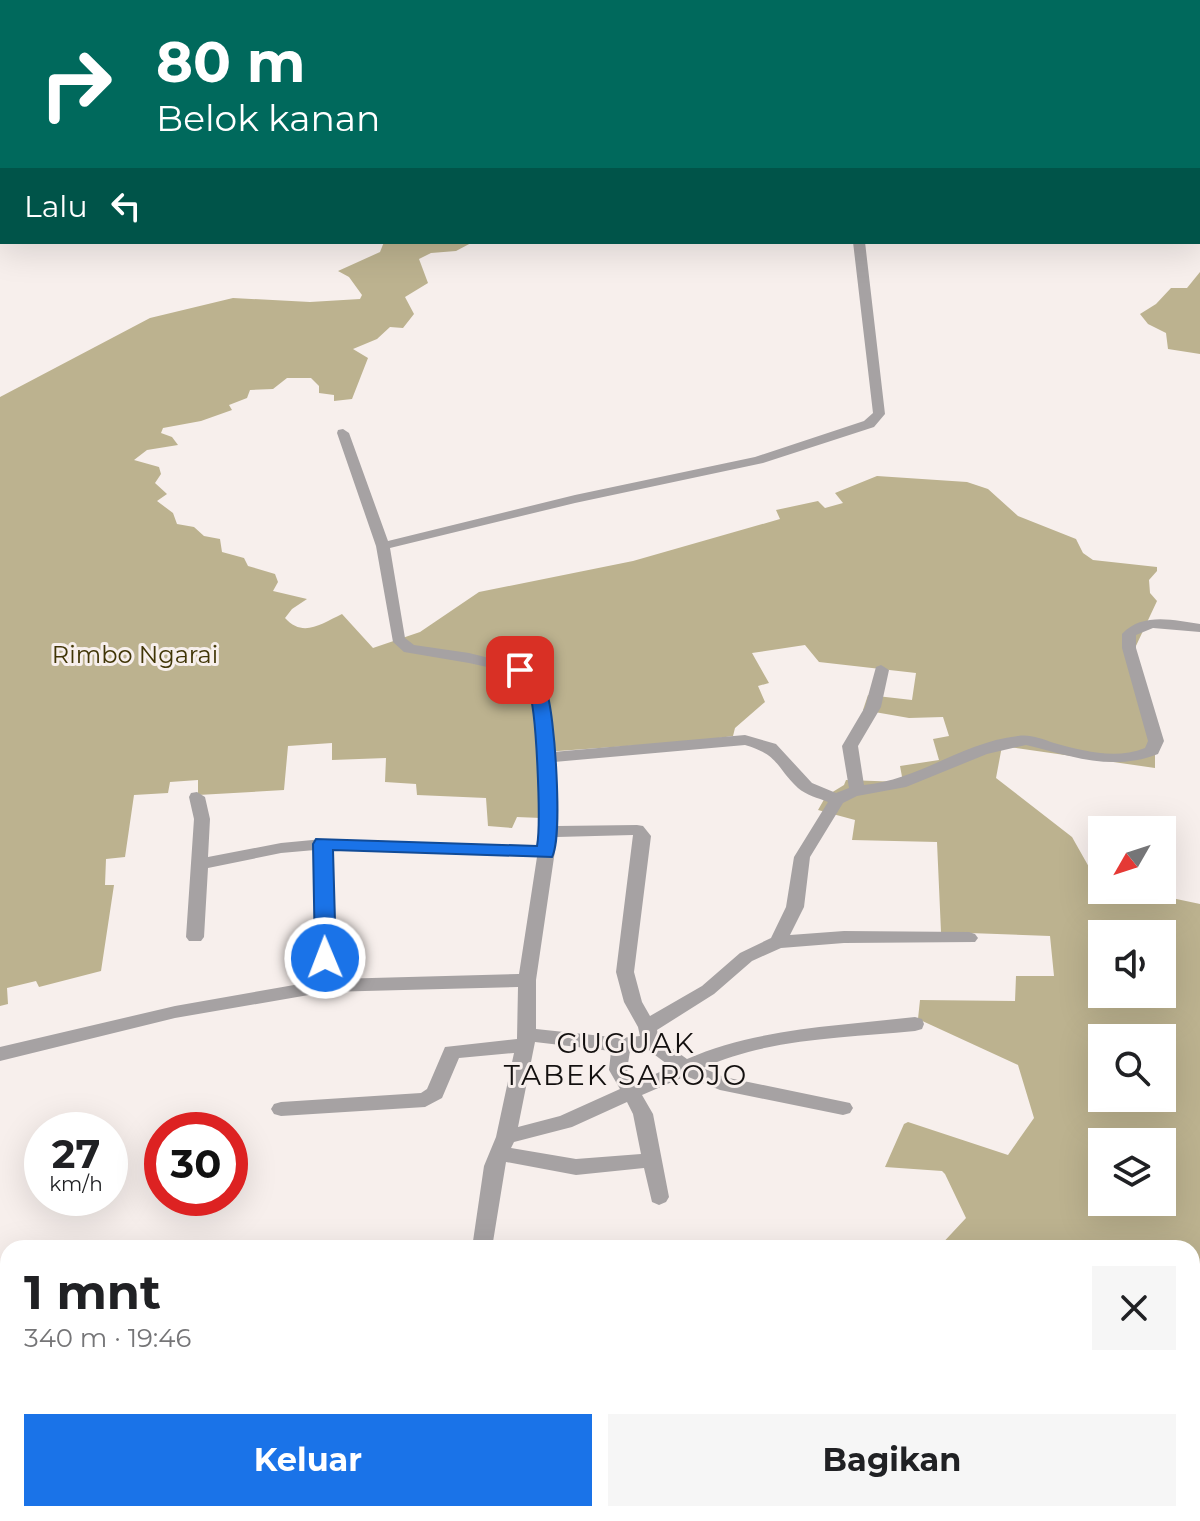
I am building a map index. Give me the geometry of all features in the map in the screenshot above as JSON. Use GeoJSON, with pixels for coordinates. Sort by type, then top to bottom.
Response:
{"type":"FeatureCollection","features":[{"type":"Feature","properties":{"kind":"street"},"geometry":{"type":"LineString","coordinates":[[383,546],[575,499],[758,460],[869,424],[879,414],[859,244]]}},
{"type":"Feature","properties":{"kind":"street"},"geometry":{"type":"LineString","coordinates":[[343,433],[383,546],[398,639],[409,649],[520,670],[538,690],[549,832],[527,980],[526,1040],[502,1145],[494,1166],[483,1240]]}},
{"type":"Feature","properties":{"kind":"street"},"geometry":{"type":"LineString","coordinates":[[778,942],[795,907],[802,857],[837,800],[857,789],[885,788],[1014,741],[1026,740],[1118,761],[1137,759],[1152,751],[1156,741],[1129,648],[1129,634],[1137,626],[1153,624],[1200,628]]}},
{"type":"Feature","properties":{"kind":"street"},"geometry":{"type":"LineString","coordinates":[[857,789],[850,746],[873,707],[881,670]]}},
{"type":"Feature","properties":{"kind":"street"},"geometry":{"type":"LineString","coordinates":[[544,758],[745,740],[770,747],[806,787],[837,800]]}},
{"type":"Feature","properties":{"kind":"street"},"geometry":{"type":"LineString","coordinates":[[195,937],[202,819],[197,797]]}},
{"type":"Feature","properties":{"kind":"street"},"geometry":{"type":"LineString","coordinates":[[549,832],[637,830],[643,836],[625,972],[630,994],[649,1034],[686,1068],[720,1083],[843,1108]]}},
{"type":"Feature","properties":{"kind":"street"},"geometry":{"type":"LineString","coordinates":[[201,864],[281,848],[323,844],[545,852]]}},
{"type":"Feature","properties":{"kind":"street"},"geometry":{"type":"LineString","coordinates":[[323,844],[326,986]]}},
{"type":"Feature","properties":{"kind":"street"},"geometry":{"type":"LineString","coordinates":[[281,1109],[425,1100],[435,1093],[452,1052],[526,1040],[621,1045],[649,1034],[746,957],[778,942],[832,937],[969,938]]}},
{"type":"Feature","properties":{"kind":"street"},"geometry":{"type":"LineString","coordinates":[[0,1054],[175,1012],[326,986],[527,980]]}},
{"type":"Feature","properties":{"kind":"street"},"geometry":{"type":"LineString","coordinates":[[502,1145],[565,1122],[725,1050],[787,1038],[915,1024]]}},
{"type":"Feature","properties":{"kind":"street"},"geometry":{"type":"LineString","coordinates":[[621,1045],[618,1070],[643,1114],[659,1197]]}},
{"type":"Feature","properties":{"kind":"street"},"geometry":{"type":"LineString","coordinates":[[502,1145],[576,1167],[652,1160]]}},
{"type":"Feature","properties":{"kind":"green space","name":"Rimbo Ngarai"},"geometry":{"type":"Polygon","coordinates":[[[383,244],[469,244],[456,251],[431,253],[419,259],[428,283],[405,297],[414,314],[403,328],[390,327],[377,339],[353,349],[368,358],[352,399],[334,401],[334,395],[319,393],[319,386],[311,378],[287,378],[273,389],[250,390],[247,398],[229,405],[232,410],[201,421],[163,428],[161,433],[172,437],[178,445],[147,450],[134,460],[159,467],[161,474],[155,483],[167,494],[157,501],[173,513],[177,524],[194,527],[204,536],[220,539],[222,552],[244,558],[248,566],[275,574],[278,582],[273,591],[307,599],[285,618],[299,627],[319,625],[342,614],[373,648],[420,632],[479,592],[633,561],[780,519],[776,510],[818,501],[825,508],[843,503],[835,493],[877,476],[967,482],[988,489],[1018,516],[1076,539],[1083,553],[1093,560],[1157,567],[1149,580],[1150,593],[1157,601],[1135,648],[1155,727],[1155,768],[1002,746],[996,778],[1072,837],[1088,865],[1088,904],[1176,904],[1176,899],[1200,904],[1200,1240],[945,1240],[966,1218],[945,1174],[942,1171],[885,1167],[904,1124],[908,1122],[1008,1155],[1034,1118],[1018,1065],[918,1019],[920,1000],[1015,1001],[1016,976],[1054,976],[1050,936],[941,932],[937,842],[852,840],[855,820],[818,810],[826,796],[844,785],[846,780],[903,782],[900,766],[939,760],[933,739],[949,736],[943,717],[909,718],[863,710],[868,695],[912,700],[916,673],[819,662],[805,645],[752,653],[769,683],[758,686],[765,702],[735,728],[733,736],[544,752],[541,818],[517,817],[512,828],[488,826],[486,798],[417,795],[416,784],[385,782],[386,758],[332,760],[332,743],[288,746],[284,790],[198,795],[198,780],[170,782],[168,793],[134,795],[125,857],[106,859],[105,885],[114,885],[101,971],[39,987],[36,981],[7,988],[8,1004],[0,1006],[0,397],[150,318],[233,298],[310,302],[360,299],[362,295],[349,277],[338,271],[380,252],[383,244]]]}},
{"type":"Feature","properties":{"kind":"green space"},"geometry":{"type":"Polygon","coordinates":[[[1200,272],[1200,354],[1168,349],[1166,333],[1148,324],[1140,314],[1156,304],[1171,288],[1187,288],[1200,272]]]}},
{"type":"Feature","properties":{"kind":"district","name":"GUGUAK TABEK SAROJO"},"geometry":{"type":"Point","coordinates":[626,1059]}},
{"type":"Feature","properties":{"kind":"route"},"geometry":{"type":"LineString","coordinates":[[325,958],[323,844],[545,852],[549,832],[538,690],[520,670]]}}]}
